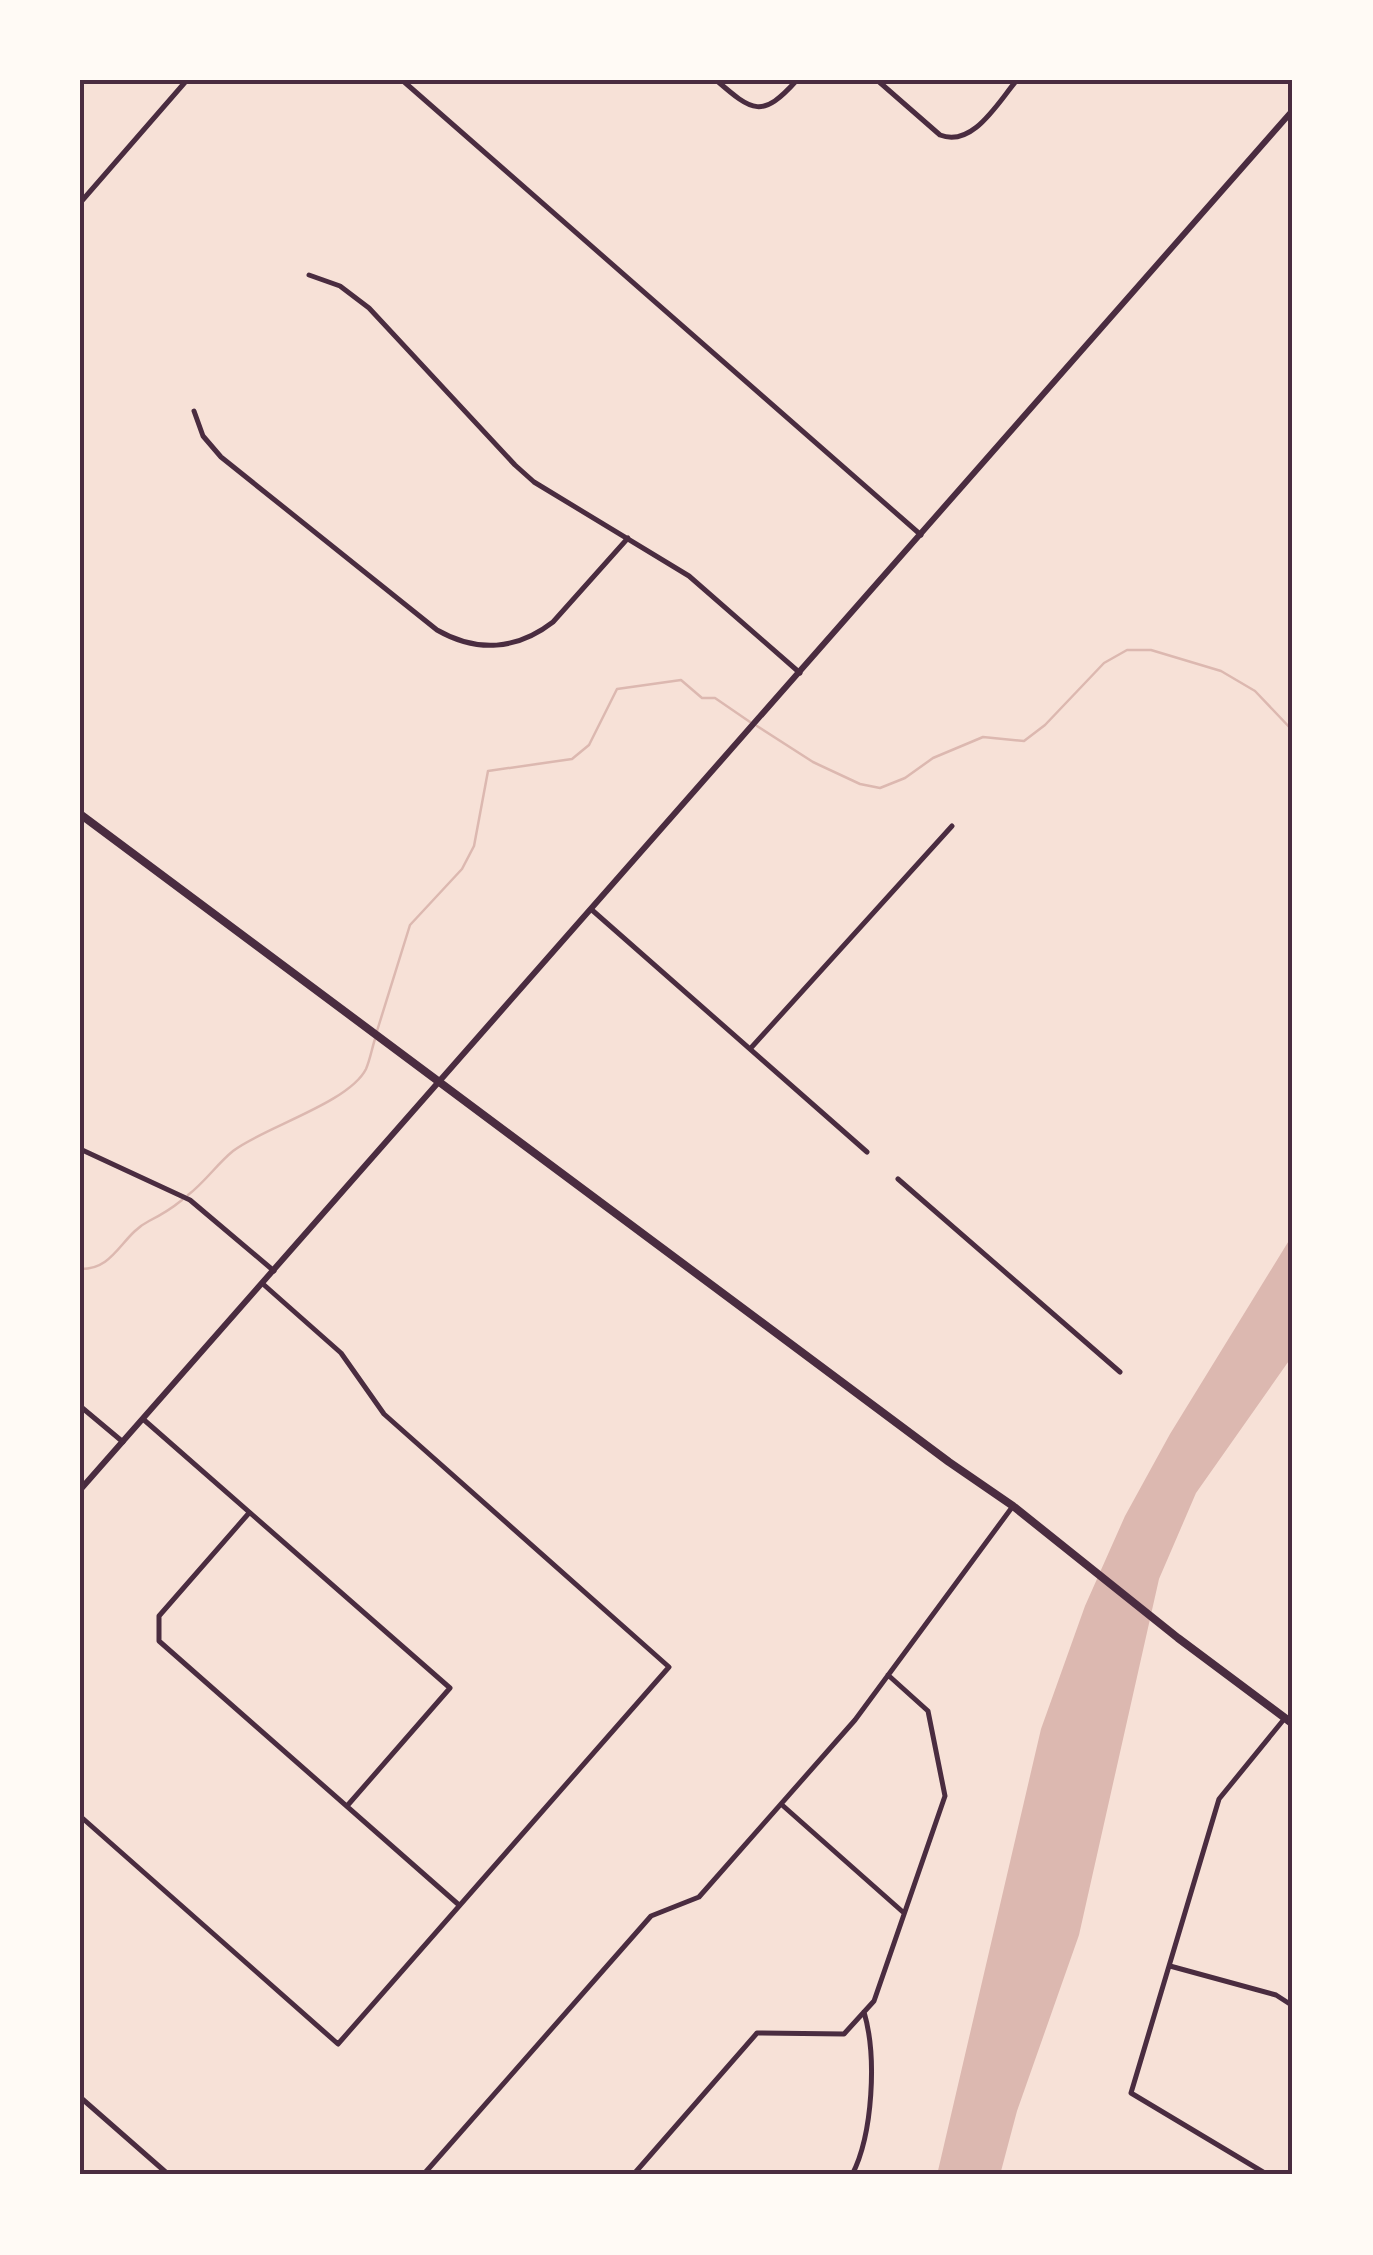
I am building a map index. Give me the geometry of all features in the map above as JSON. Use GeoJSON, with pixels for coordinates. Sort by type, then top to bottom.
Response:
{"type":"FeatureCollection","features":[{"type":"Feature","properties":{"kind":"main road"},"geometry":{"type":"LineString","coordinates":[[80,814],[949,1462],[1014,1506],[1178,1638],[1293,1724]]}},
{"type":"Feature","properties":{"kind":"street"},"geometry":{"type":"LineString","coordinates":[[80,203],[187,80]]}},
{"type":"Feature","properties":{"kind":"street"},"geometry":{"type":"LineString","coordinates":[[402,80],[920,536]]}},
{"type":"Feature","properties":{"kind":"street"},"geometry":{"type":"LineString","coordinates":[[716,80],[745,104],[762,108],[777,102],[797,80]]}},
{"type":"Feature","properties":{"kind":"street"},"geometry":{"type":"LineString","coordinates":[[877,80],[940,135],[952,139],[967,134],[1016,80]]}},
{"type":"Feature","properties":{"kind":"street"},"geometry":{"type":"LineString","coordinates":[[80,1490],[1293,110]]}},
{"type":"Feature","properties":{"kind":"street"},"geometry":{"type":"LineString","coordinates":[[310,274],[340,286],[370,308],[534,482],[699,584],[800,672]]}},
{"type":"Feature","properties":{"kind":"street"},"geometry":{"type":"LineString","coordinates":[[194,411],[203,436],[221,456],[438,630],[463,642],[508,645],[540,632],[628,538]]}},
{"type":"Feature","properties":{"kind":"street"},"geometry":{"type":"LineString","coordinates":[[750,1048],[952,826]]}},
{"type":"Feature","properties":{"kind":"street"},"geometry":{"type":"LineString","coordinates":[[592,910],[867,1152]]}},
{"type":"Feature","properties":{"kind":"street"},"geometry":{"type":"LineString","coordinates":[[80,1149],[190,1200],[274,1271]]}},
{"type":"Feature","properties":{"kind":"street"},"geometry":{"type":"LineString","coordinates":[[898,1179],[1120,1372]]}},
{"type":"Feature","properties":{"kind":"street"},"geometry":{"type":"LineString","coordinates":[[80,1816],[338,2044],[669,1667],[384,1414],[341,1353],[263,1284]]}},
{"type":"Feature","properties":{"kind":"street"},"geometry":{"type":"LineString","coordinates":[[80,1406],[122,1442]]}},
{"type":"Feature","properties":{"kind":"street"},"geometry":{"type":"LineString","coordinates":[[143,1420],[450,1688],[347,1806]]}},
{"type":"Feature","properties":{"kind":"street"},"geometry":{"type":"LineString","coordinates":[[423,2175],[651,1916],[699,1897],[854,1720],[1014,1506]]}},
{"type":"Feature","properties":{"kind":"street"},"geometry":{"type":"LineString","coordinates":[[250,1513],[159,1616],[159,1641],[460,1906]]}},
{"type":"Feature","properties":{"kind":"street"},"geometry":{"type":"LineString","coordinates":[[632,2175],[757,2033],[844,2034],[874,2001],[945,1796],[928,1711],[888,1675]]}},
{"type":"Feature","properties":{"kind":"street"},"geometry":{"type":"LineString","coordinates":[[1268,2175],[1131,2093],[1219,1799],[1285,1718]]}},
{"type":"Feature","properties":{"kind":"street"},"geometry":{"type":"LineString","coordinates":[[781,1804],[904,1912]]}},
{"type":"Feature","properties":{"kind":"street"},"geometry":{"type":"LineString","coordinates":[[1170,1966],[1276,1995],[1293,2006]]}},
{"type":"Feature","properties":{"kind":"street"},"geometry":{"type":"LineString","coordinates":[[852,2175],[865,2140],[870,2104],[864,2012]]}},
{"type":"Feature","properties":{"kind":"street"},"geometry":{"type":"LineString","coordinates":[[80,2097],[169,2175]]}},
{"type":"Feature","properties":{"kind":"shaded area"},"geometry":{"type":"Polygon","coordinates":[[[1293,1234],[1293,1355],[1196,1493],[1159,1579],[1079,1935],[1017,2111],[1000,2175],[937,2175],[1041,1729],[1085,1606],[1125,1516],[1170,1434],[1293,1234]]]}},
{"type":"Feature","properties":{"kind":"waterway"},"geometry":{"type":"LineString","coordinates":[[757,726],[813,762],[860,784],[880,788],[905,778],[933,758],[983,737],[1024,741],[1045,725],[1104,663],[1127,650],[1151,650],[1221,671],[1255,691],[1293,731]]}},
{"type":"Feature","properties":{"kind":"waterway"},"geometry":{"type":"LineString","coordinates":[[377,1031],[410,925],[462,869],[474,846],[488,771],[572,759],[589,745],[617,689],[681,680],[702,698],[715,698],[750,722]]}},
{"type":"Feature","properties":{"kind":"waterway"},"geometry":{"type":"LineString","coordinates":[[188,1195],[246,1142],[324,1104],[357,1081],[366,1069],[375,1039]]}},
{"type":"Feature","properties":{"kind":"waterway"},"geometry":{"type":"LineString","coordinates":[[80,1269],[102,1264],[139,1227],[182,1200]]}}]}
